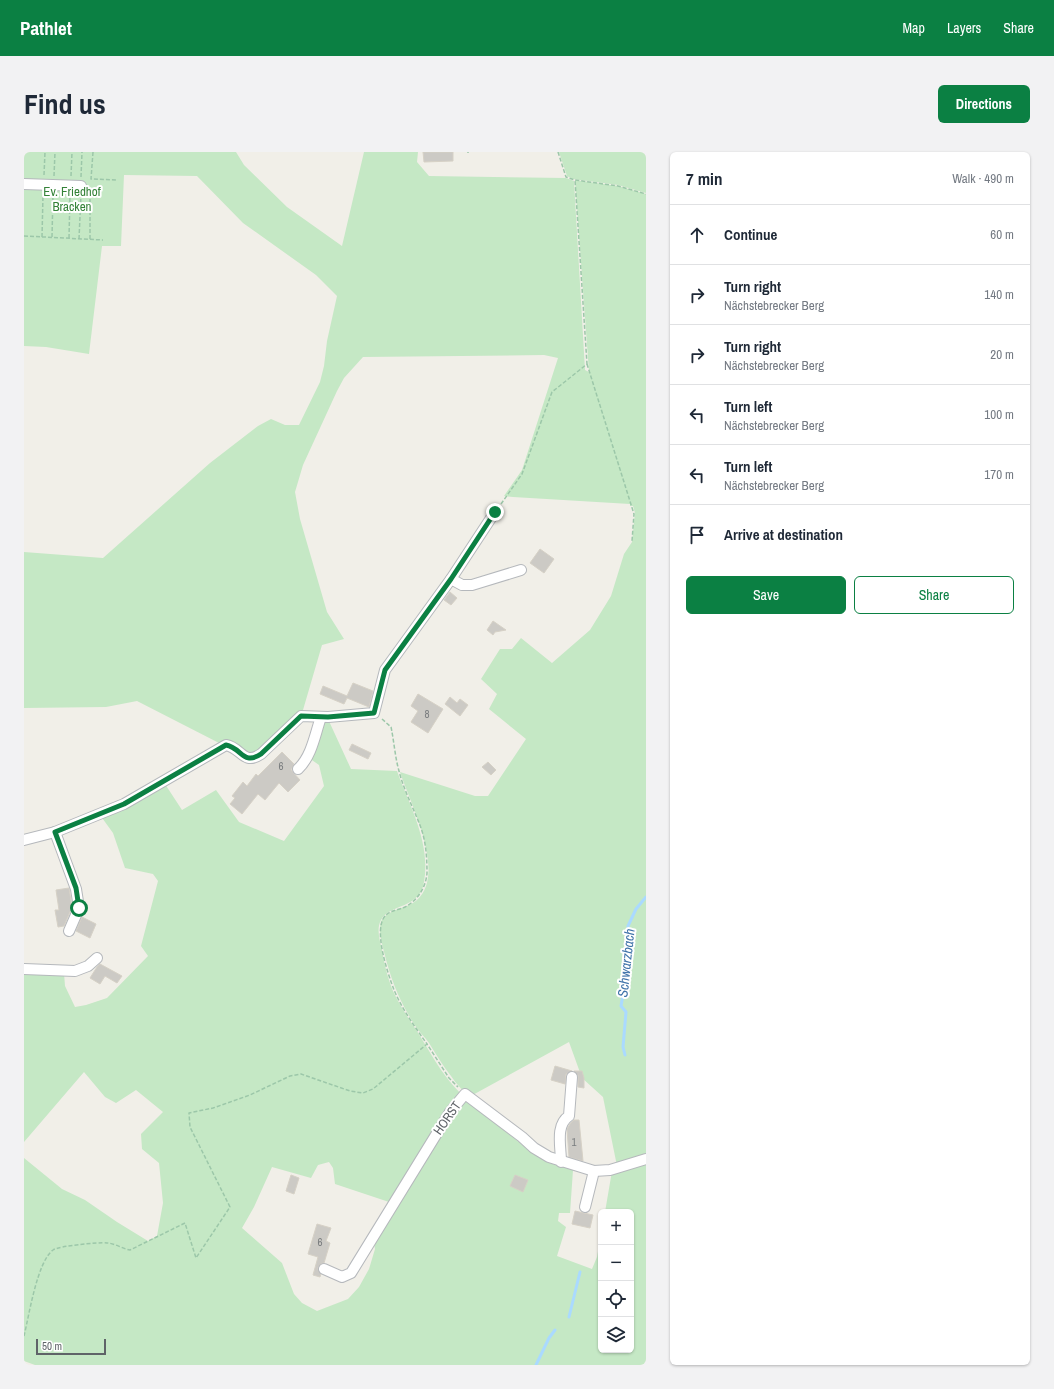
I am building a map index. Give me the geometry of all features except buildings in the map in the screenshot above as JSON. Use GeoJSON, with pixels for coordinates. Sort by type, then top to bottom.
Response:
{"type":"FeatureCollection","features":[{"type":"Feature","properties":{"kind":"street"},"geometry":{"type":"LineString","coordinates":[[24,184],[81,186]]}},
{"type":"Feature","properties":{"kind":"street"},"geometry":{"type":"LineString","coordinates":[[24,840],[55,832],[124,804],[226,745],[232,746],[243,756],[250,759],[255,758],[301,716],[320,717],[374,713],[385,670],[451,579],[495,512]]}},
{"type":"Feature","properties":{"kind":"street"},"geometry":{"type":"LineString","coordinates":[[451,579],[462,585],[472,585],[521,570]]}},
{"type":"Feature","properties":{"kind":"street"},"geometry":{"type":"LineString","coordinates":[[298,769],[308,755],[320,717]]}},
{"type":"Feature","properties":{"kind":"street"},"geometry":{"type":"LineString","coordinates":[[55,832],[76,888],[79,908],[69,932]]}},
{"type":"Feature","properties":{"kind":"street"},"geometry":{"type":"LineString","coordinates":[[24,969],[75,971],[88,966],[96,958]]}},
{"type":"Feature","properties":{"kind":"street"},"geometry":{"type":"LineString","coordinates":[[561,1162],[560,1127],[563,1121],[569,1116],[572,1077]]}},
{"type":"Feature","properties":{"kind":"street","name":"HORST"},"geometry":{"type":"LineString","coordinates":[[324,1269],[342,1277],[351,1274],[450,1112],[465,1094],[541,1153],[561,1162],[594,1171],[610,1170],[646,1159]]}},
{"type":"Feature","properties":{"kind":"street"},"geometry":{"type":"LineString","coordinates":[[585,1207],[594,1171]]}},
{"type":"Feature","properties":{"kind":"path"},"geometry":{"type":"LineString","coordinates":[[93,152],[91,179],[117,180]]}},
{"type":"Feature","properties":{"kind":"path"},"geometry":{"type":"LineString","coordinates":[[558,152],[566,177],[575,180],[618,186],[646,194]]}},
{"type":"Feature","properties":{"kind":"path"},"geometry":{"type":"LineString","coordinates":[[575,180],[586,364],[634,514],[632,541]]}},
{"type":"Feature","properties":{"kind":"path"},"geometry":{"type":"LineString","coordinates":[[90,199],[90,239]]}},
{"type":"Feature","properties":{"kind":"path"},"geometry":{"type":"LineString","coordinates":[[24,236],[103,240]]}},
{"type":"Feature","properties":{"kind":"path"},"geometry":{"type":"LineString","coordinates":[[495,512],[522,474],[552,392],[586,364]]}},
{"type":"Feature","properties":{"kind":"path"},"geometry":{"type":"LineString","coordinates":[[374,713],[391,727],[398,770],[421,829],[427,875],[425,884],[415,900],[405,907],[386,915],[381,922],[379,936],[394,990],[414,1026],[449,1078],[465,1094]]}},
{"type":"Feature","properties":{"kind":"path"},"geometry":{"type":"LineString","coordinates":[[24,1336],[40,1270],[46,1258],[53,1249],[69,1246],[108,1243],[130,1250],[185,1223],[196,1258],[230,1206],[190,1128],[188,1113],[213,1108],[250,1095],[290,1076],[301,1074],[350,1091],[363,1093],[373,1089],[427,1044]]}},
{"type":"Feature","properties":{"kind":"green space","name":"Ev. Friedhof Bracken"},"geometry":{"type":"Polygon","coordinates":[[[24,152],[236,152],[244,165],[287,207],[342,246],[364,152],[418,152],[417,162],[429,176],[566,178],[574,181],[585,370],[589,372],[575,180],[618,186],[646,194],[646,1157],[617,1166],[603,1097],[582,1078],[569,1042],[469,1097],[455,1082],[429,1043],[416,1027],[404,1007],[390,972],[380,934],[381,922],[387,914],[417,900],[425,888],[428,873],[424,838],[400,772],[475,796],[488,796],[526,739],[489,709],[497,694],[481,679],[500,649],[512,649],[521,638],[552,663],[590,630],[611,596],[624,554],[632,542],[635,513],[633,506],[630,506],[630,504],[504,496],[522,470],[558,358],[544,355],[363,357],[344,378],[303,465],[295,492],[300,519],[327,612],[344,639],[322,645],[303,710],[262,751],[254,755],[234,743],[226,742],[221,744],[137,701],[106,707],[24,708],[24,552],[103,558],[210,463],[258,426],[271,419],[285,425],[299,425],[320,382],[337,296],[316,275],[243,223],[197,176],[124,175],[121,246],[102,246],[89,354],[46,347],[24,346],[24,152]]]}},
{"type":"Feature","properties":{"kind":"green space"},"geometry":{"type":"Polygon","coordinates":[[[559,152],[646,152],[646,193],[618,185],[573,179],[567,176],[559,152]]]}},
{"type":"Feature","properties":{"kind":"green space"},"geometry":{"type":"Polygon","coordinates":[[[322,719],[328,719],[351,769],[397,771],[422,839],[425,853],[424,882],[417,897],[411,902],[391,911],[381,920],[379,939],[385,966],[396,998],[441,1069],[462,1095],[392,1203],[335,1184],[333,1168],[329,1162],[318,1165],[311,1178],[272,1167],[254,1207],[242,1228],[282,1263],[294,1294],[302,1303],[317,1311],[348,1299],[359,1287],[369,1269],[375,1249],[373,1239],[463,1097],[530,1151],[547,1162],[573,1170],[570,1213],[559,1213],[558,1221],[566,1227],[557,1256],[592,1269],[598,1251],[598,1353],[634,1353],[634,1209],[606,1209],[612,1171],[646,1161],[646,1365],[35,1365],[24,1361],[24,1158],[62,1189],[85,1200],[148,1241],[157,1236],[163,1203],[159,1163],[142,1149],[141,1134],[163,1112],[136,1090],[116,1103],[105,1097],[84,1072],[24,1142],[24,972],[64,973],[65,986],[75,1007],[107,998],[148,956],[141,946],[158,881],[153,874],[125,868],[113,833],[100,815],[165,784],[182,810],[216,790],[239,822],[284,841],[324,786],[319,765],[309,758],[322,719]]]}},
{"type":"Feature","properties":{"kind":"waterway","name":"Schwarzbach"},"geometry":{"type":"LineString","coordinates":[[625,1055],[623,1047],[626,1012],[621,1006],[624,989],[624,969],[628,958],[628,926],[636,909],[646,897]]}},
{"type":"Feature","properties":{"kind":"waterway","name":"Schwarzbach"},"geometry":{"type":"LineString","coordinates":[[569,1317],[580,1272]]}},
{"type":"Feature","properties":{"kind":"waterway","name":"Schwarzbach"},"geometry":{"type":"LineString","coordinates":[[536,1365],[549,1338],[555,1330]]}},
{"type":"Feature","properties":{"kind":"route"},"geometry":{"type":"LineString","coordinates":[[79,908],[76,888],[55,832],[124,804],[226,745],[232,746],[243,756],[250,759],[255,758],[301,716],[328,717],[374,713],[385,670],[451,579],[495,512]]}}]}
